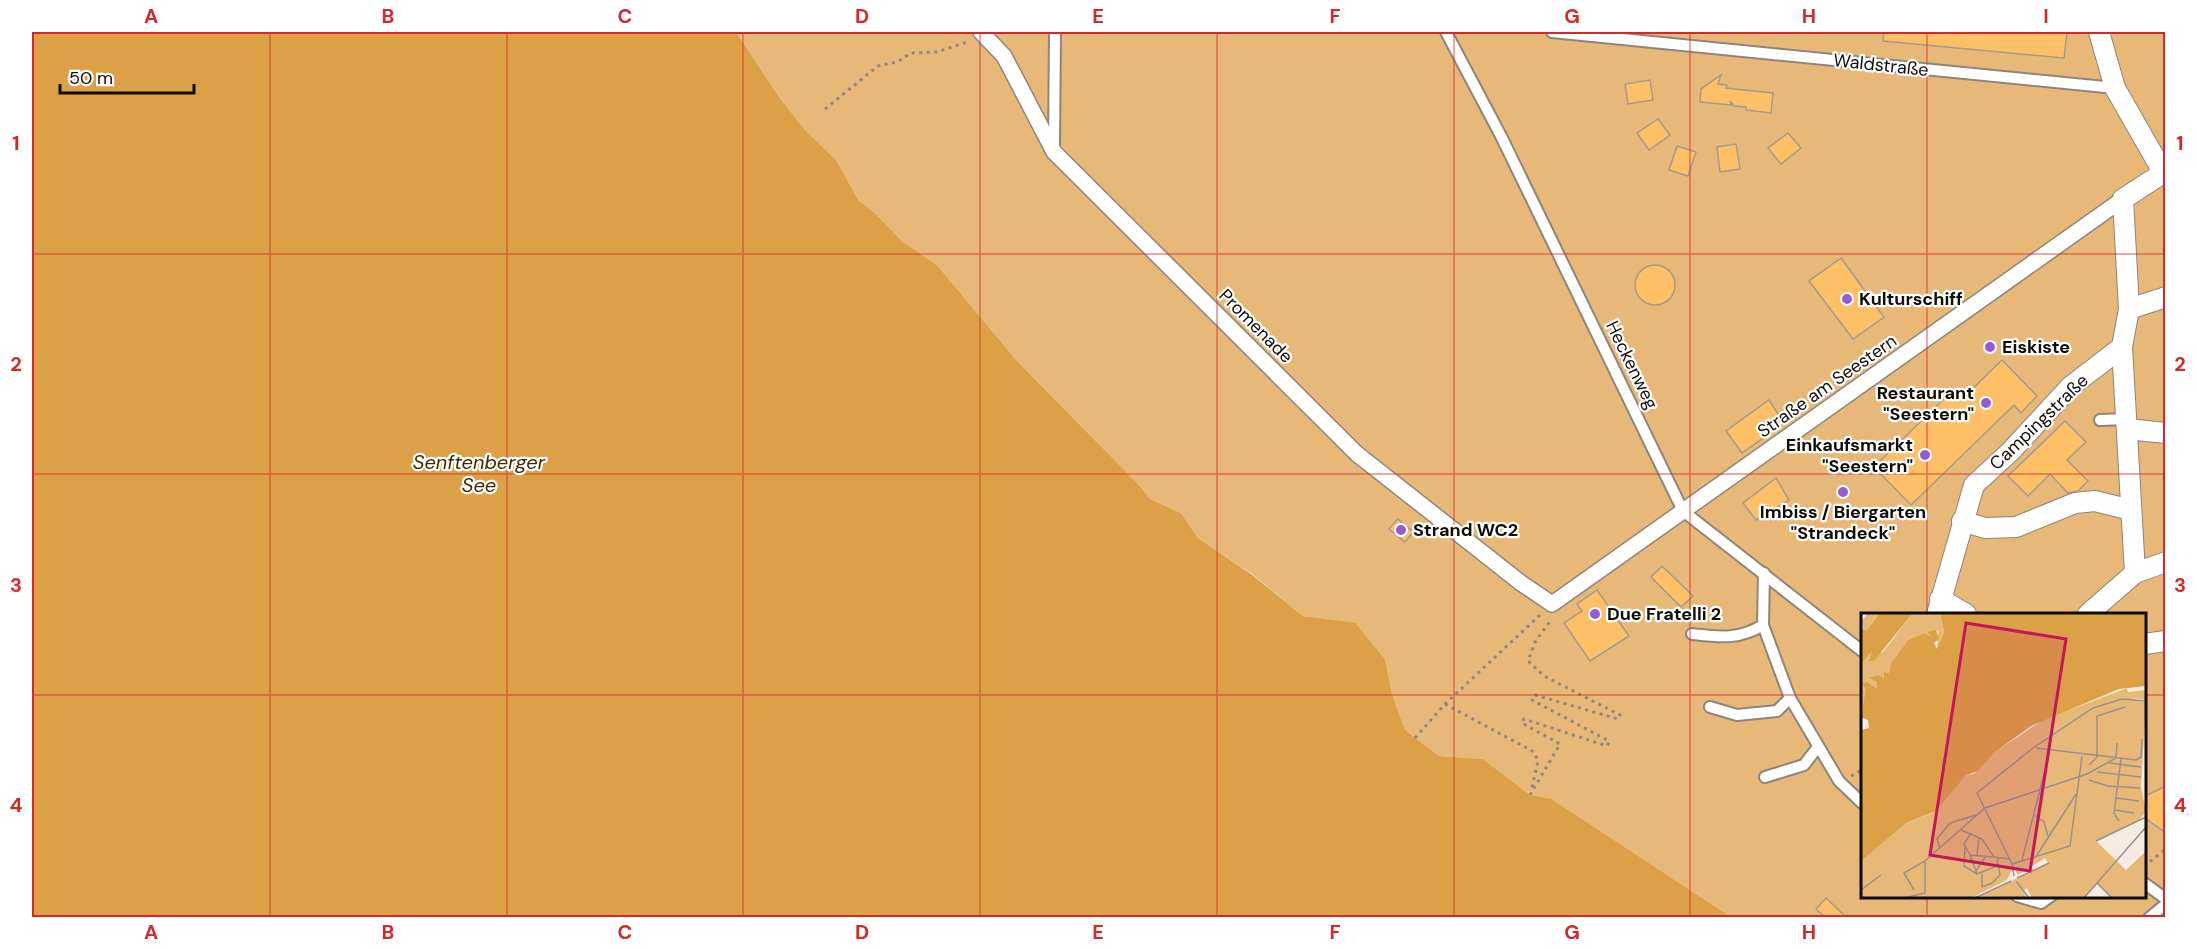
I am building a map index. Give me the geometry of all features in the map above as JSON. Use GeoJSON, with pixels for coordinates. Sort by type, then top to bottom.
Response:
{"type":"FeatureCollection","features":[{"type":"Feature","properties":{"kind":"street","name":"Promenade"},"geometry":{"type":"LineString","coordinates":[[982,32],[1004,56],[1054,152],[1358,454],[1521,584],[1552,612]]}},
{"type":"Feature","properties":{"kind":"street"},"geometry":{"type":"LineString","coordinates":[[2099,32],[2115,88],[2164,172],[2123,199],[2129,309],[2122,347],[2135,573]]}},
{"type":"Feature","properties":{"kind":"street","name":"Straße am Seestern"},"geometry":{"type":"LineString","coordinates":[[1552,612],[1683,511],[2123,199]]}},
{"type":"Feature","properties":{"kind":"street"},"geometry":{"type":"LineString","coordinates":[[2129,309],[2166,297]]}},
{"type":"Feature","properties":{"kind":"street","name":"Campingstraße"},"geometry":{"type":"LineString","coordinates":[[1938,607],[1974,485],[2011,451],[2070,387],[2122,347]]}},
{"type":"Feature","properties":{"kind":"street"},"geometry":{"type":"LineString","coordinates":[[2126,424],[2166,433]]}},
{"type":"Feature","properties":{"kind":"street"},"geometry":{"type":"LineString","coordinates":[[1962,521],[1985,528],[2016,527],[2075,503],[2095,501],[2132,510]]}},
{"type":"Feature","properties":{"kind":"street"},"geometry":{"type":"LineString","coordinates":[[2090,613],[2135,573],[2166,562]]}},
{"type":"Feature","properties":{"kind":"street"},"geometry":{"type":"LineString","coordinates":[[1938,607],[1959,613]]}},
{"type":"Feature","properties":{"kind":"street"},"geometry":{"type":"LineString","coordinates":[[2146,644],[2166,641]]}},
{"type":"Feature","properties":{"kind":"lane"},"geometry":{"type":"LineString","coordinates":[[1054,152],[1055,32]]}},
{"type":"Feature","properties":{"kind":"lane","name":"Heckenweg"},"geometry":{"type":"LineString","coordinates":[[1446,32],[1506,147],[1683,511],[1861,649]]}},
{"type":"Feature","properties":{"kind":"lane","name":"Waldstraße"},"geometry":{"type":"LineString","coordinates":[[1552,32],[2115,88]]}},
{"type":"Feature","properties":{"kind":"lane"},"geometry":{"type":"LineString","coordinates":[[1679,44],[1682,32]]}},
{"type":"Feature","properties":{"kind":"lane"},"geometry":{"type":"LineString","coordinates":[[2100,420],[2126,424]]}},
{"type":"Feature","properties":{"kind":"lane"},"geometry":{"type":"LineString","coordinates":[[1764,573],[1763,625],[1790,698],[1817,748],[1839,781],[1861,801]]}},
{"type":"Feature","properties":{"kind":"lane"},"geometry":{"type":"LineString","coordinates":[[1692,634],[1731,638],[1752,632],[1763,625]]}},
{"type":"Feature","properties":{"kind":"lane"},"geometry":{"type":"LineString","coordinates":[[1710,707],[1737,715],[1777,711],[1790,698]]}},
{"type":"Feature","properties":{"kind":"lane"},"geometry":{"type":"LineString","coordinates":[[1766,777],[1804,765],[1817,748]]}},
{"type":"Feature","properties":{"kind":"lane"},"geometry":{"type":"LineString","coordinates":[[2146,884],[2166,899]]}},
{"type":"Feature","properties":{"kind":"lane"},"geometry":{"type":"LineString","coordinates":[[2021,898],[2041,903],[2049,898]]}},
{"type":"Feature","properties":{"kind":"lane"},"geometry":{"type":"LineString","coordinates":[[2149,918],[2166,904]]}},
{"type":"Feature","properties":{"kind":"path"},"geometry":{"type":"LineString","coordinates":[[825,109],[878,66],[897,63],[911,53],[936,52],[955,46],[982,32]]}},
{"type":"Feature","properties":{"kind":"path"},"geometry":{"type":"LineString","coordinates":[[1415,738],[1445,704],[1552,612]]}},
{"type":"Feature","properties":{"kind":"path"},"geometry":{"type":"LineString","coordinates":[[1445,704],[1534,752],[1538,761],[1530,795],[1560,744],[1522,723],[1524,719],[1607,746],[1609,741],[1532,700],[1535,695],[1618,719],[1620,715],[1544,676],[1528,661],[1535,642],[1552,612]]}},
{"type":"Feature","properties":{"kind":"path"},"geometry":{"type":"LineString","coordinates":[[2146,865],[2166,849]]}},
{"type":"Feature","properties":{"kind":"shaded area"},"geometry":{"type":"Polygon","coordinates":[[[736,32],[2165,32],[2165,917],[1731,917],[1551,800],[1530,795],[1483,759],[1439,756],[1405,730],[1392,694],[1385,659],[1355,624],[1303,616],[1252,574],[1198,538],[1181,513],[1150,499],[1141,487],[1018,362],[937,265],[903,242],[875,213],[859,201],[836,160],[805,130],[779,97],[736,32]]]}},
{"type":"Feature","properties":{"kind":"water","name":"Senftenberger See"},"geometry":{"type":"Polygon","coordinates":[[[32,32],[736,32],[779,97],[805,130],[836,160],[859,201],[875,213],[903,242],[937,265],[1018,362],[1141,487],[1150,499],[1181,513],[1198,538],[1251,574],[1303,616],[1355,623],[1385,659],[1392,694],[1405,730],[1439,756],[1483,759],[1530,795],[1551,799],[1731,917],[32,917],[32,32]]]}},
{"type":"Feature","properties":{"kind":"building"},"geometry":{"type":"Polygon","coordinates":[[[1884,32],[2067,33],[2064,58],[1883,41],[1884,32]]]}},
{"type":"Feature","properties":{"kind":"building"},"geometry":{"type":"Polygon","coordinates":[[[1721,75],[1718,84],[1727,85],[1726,88],[1773,93],[1771,113],[1746,110],[1746,107],[1734,106],[1730,101],[1731,105],[1700,102],[1701,89],[1721,75]]]}},
{"type":"Feature","properties":{"kind":"building"},"geometry":{"type":"Polygon","coordinates":[[[1650,80],[1653,100],[1628,104],[1625,84],[1650,80]]]}},
{"type":"Feature","properties":{"kind":"building"},"geometry":{"type":"Polygon","coordinates":[[[1658,119],[1670,135],[1649,150],[1637,133],[1658,119]]]}},
{"type":"Feature","properties":{"kind":"building"},"geometry":{"type":"Polygon","coordinates":[[[1788,133],[1801,148],[1781,164],[1768,148],[1788,133]]]}},
{"type":"Feature","properties":{"kind":"building"},"geometry":{"type":"Polygon","coordinates":[[[1736,144],[1740,169],[1720,172],[1717,147],[1736,144]]]}},
{"type":"Feature","properties":{"kind":"building"},"geometry":{"type":"Polygon","coordinates":[[[1677,146],[1696,152],[1688,176],[1669,170],[1677,146]]]}},
{"type":"Feature","properties":{"kind":"building","name":"Kulturschiff"},"geometry":{"type":"Polygon","coordinates":[[[1841,258],[1884,317],[1853,339],[1809,281],[1841,258]]]}},
{"type":"Feature","properties":{"kind":"building"},"geometry":{"type":"Polygon","coordinates":[[[1655,265],[1669,271],[1675,285],[1669,299],[1655,305],[1641,299],[1635,285],[1641,271],[1655,265]]]}},
{"type":"Feature","properties":{"kind":"building"},"geometry":{"type":"Polygon","coordinates":[[[2002,360],[2037,396],[2021,413],[2014,405],[1911,505],[1874,467],[1951,392],[1960,401],[2002,360]]]}},
{"type":"Feature","properties":{"kind":"building"},"geometry":{"type":"Polygon","coordinates":[[[1769,400],[1784,423],[1742,453],[1726,431],[1769,400]]]}},
{"type":"Feature","properties":{"kind":"building"},"geometry":{"type":"Polygon","coordinates":[[[2065,421],[2086,442],[2067,460],[2088,481],[2078,491],[2068,493],[2050,474],[2028,496],[2008,476],[2065,421]]]}},
{"type":"Feature","properties":{"kind":"building"},"geometry":{"type":"Polygon","coordinates":[[[1776,478],[1789,500],[1756,520],[1743,503],[1776,478]]]}},
{"type":"Feature","properties":{"kind":"building","name":"Strand WC2"},"geometry":{"type":"Polygon","coordinates":[[[1398,519],[1413,532],[1405,542],[1389,529],[1398,519]]]}},
{"type":"Feature","properties":{"kind":"building"},"geometry":{"type":"Polygon","coordinates":[[[1662,566],[1693,596],[1681,607],[1651,577],[1662,566]]]}},
{"type":"Feature","properties":{"kind":"building"},"geometry":{"type":"Polygon","coordinates":[[[1597,590],[1629,636],[1590,661],[1564,623],[1582,611],[1577,604],[1597,590]]]}},
{"type":"Feature","properties":{"kind":"building"},"geometry":{"type":"Polygon","coordinates":[[[2166,786],[2166,833],[2146,819],[2146,796],[2166,786]]]}},
{"type":"Feature","properties":{"kind":"building"},"geometry":{"type":"Polygon","coordinates":[[[1826,898],[1847,918],[1826,918],[1816,909],[1826,898]]]}},
{"type":"Feature","properties":{"kind":"place","name":"Kulturschiff"},"geometry":{"type":"Point","coordinates":[1847,299]}},
{"type":"Feature","properties":{"kind":"place","name":"Eiskiste"},"geometry":{"type":"Point","coordinates":[1990,347]}},
{"type":"Feature","properties":{"kind":"place","name":"Restaurant \"Seestern\""},"geometry":{"type":"Point","coordinates":[1986,403]}},
{"type":"Feature","properties":{"kind":"place","name":"Einkaufsmarkt \"Seestern\""},"geometry":{"type":"Point","coordinates":[1925,455]}},
{"type":"Feature","properties":{"kind":"place","name":"Imbiss / Biergarten \"Strandeck\""},"geometry":{"type":"Point","coordinates":[1843,492]}},
{"type":"Feature","properties":{"kind":"place","name":"Strand WC2"},"geometry":{"type":"Point","coordinates":[1401,530]}},
{"type":"Feature","properties":{"kind":"place","name":"Due Fratelli 2"},"geometry":{"type":"Point","coordinates":[1595,614]}}]}
